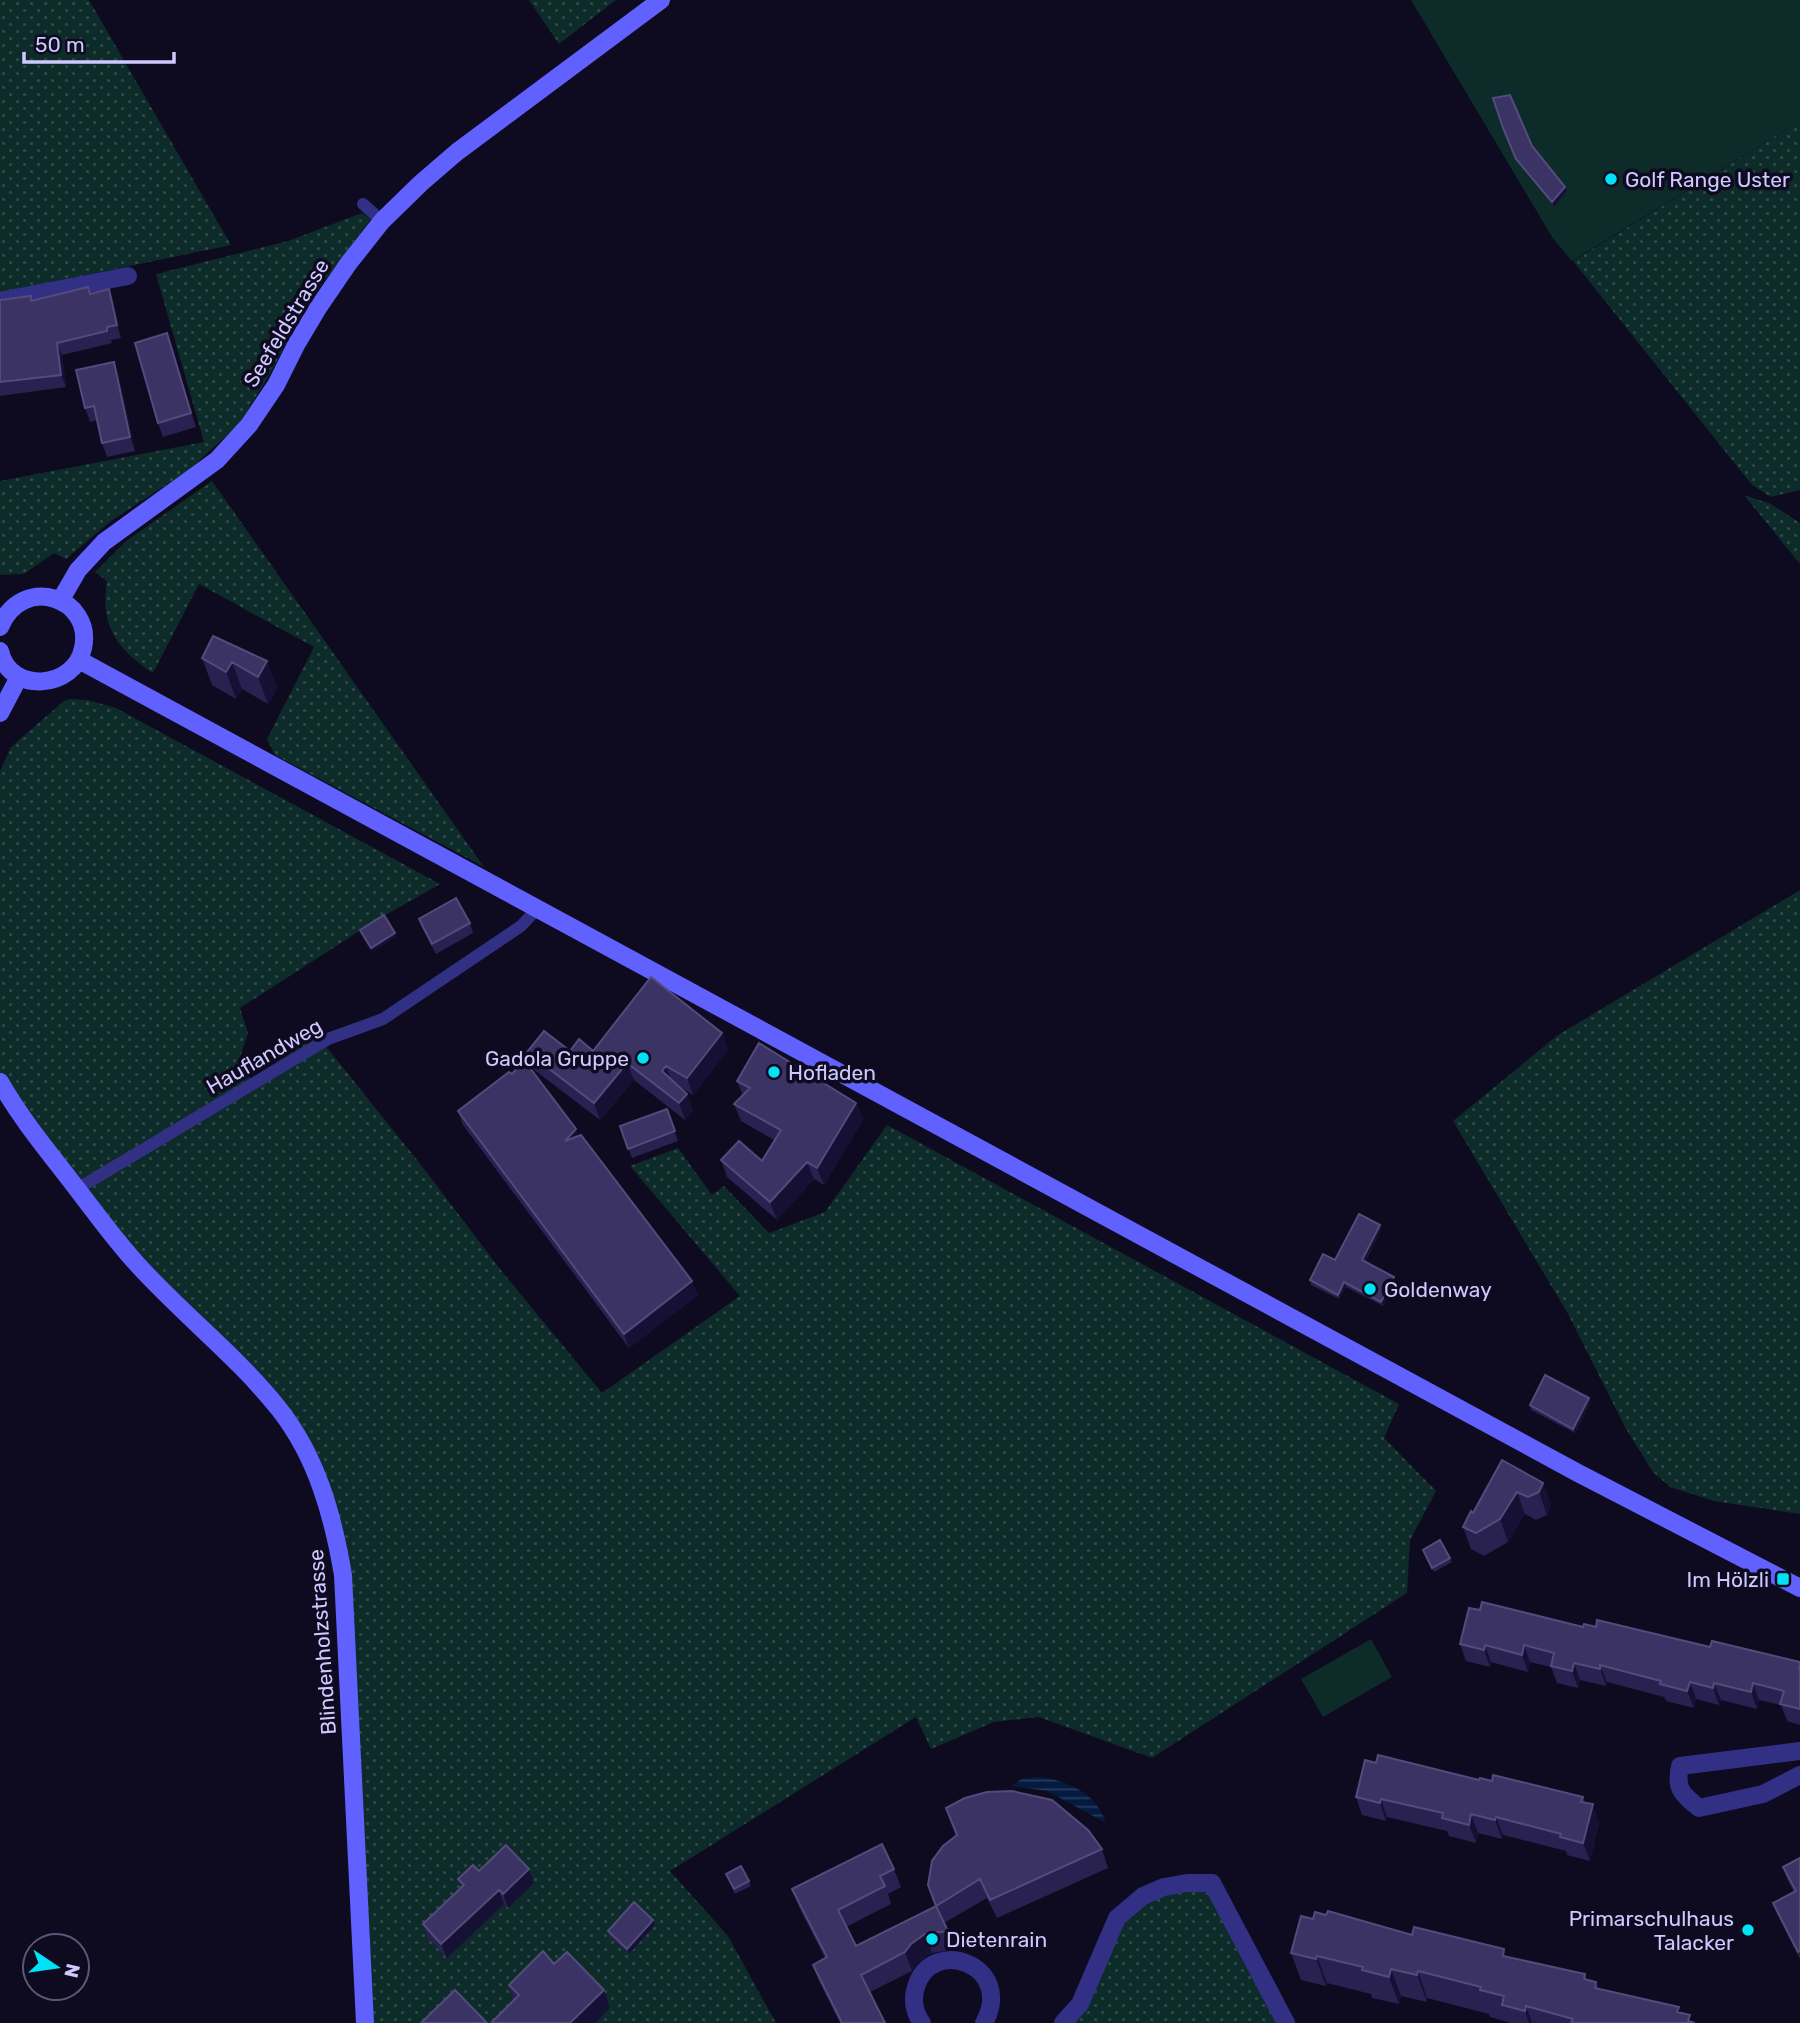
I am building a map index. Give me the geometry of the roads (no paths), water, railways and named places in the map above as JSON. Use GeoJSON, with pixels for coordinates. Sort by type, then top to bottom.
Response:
{"type":"FeatureCollection","features":[{"type":"Feature","properties":{"kind":"main road","name":"Seefeldstrasse"},"geometry":{"type":"LineString","coordinates":[[61,601],[78,570],[104,541],[217,460],[249,425],[276,385],[318,308],[382,221],[457,152],[661,0]]}},
{"type":"Feature","properties":{"kind":"main road"},"geometry":{"type":"LineString","coordinates":[[0,651],[9,668],[19,677],[32,682],[46,682],[59,679],[70,671],[79,660],[84,647],[80,620],[72,609],[61,601],[48,597],[23,600],[12,607],[1,620]]}},
{"type":"Feature","properties":{"kind":"main road"},"geometry":{"type":"LineString","coordinates":[[79,660],[1578,1474],[1800,1588]]}},
{"type":"Feature","properties":{"kind":"main road"},"geometry":{"type":"LineString","coordinates":[[0,713],[19,677]]}},
{"type":"Feature","properties":{"kind":"main road","name":"Blindenholzstrasse"},"geometry":{"type":"LineString","coordinates":[[0,1082],[18,1114],[138,1265],[256,1381],[280,1411],[303,1446],[321,1484],[335,1527],[343,1575],[365,2023]]}},
{"type":"Feature","properties":{"kind":"street"},"geometry":{"type":"LineString","coordinates":[[0,301],[128,276]]}},
{"type":"Feature","properties":{"kind":"street"},"geometry":{"type":"LineString","coordinates":[[1800,1751],[1680,1766],[1677,1780],[1683,1795],[1699,1808],[1763,1794],[1800,1775]]}},
{"type":"Feature","properties":{"kind":"street"},"geometry":{"type":"LineString","coordinates":[[1063,2023],[1080,2004],[1118,1918],[1143,1896],[1164,1887],[1187,1883],[1212,1883],[1286,2023]]}},
{"type":"Feature","properties":{"kind":"street"},"geometry":{"type":"LineString","coordinates":[[922,2023],[914,2008],[917,1982],[925,1971],[935,1964],[961,1960],[983,1973],[990,1985],[991,2011],[985,2023]]}},
{"type":"Feature","properties":{"kind":"lane"},"geometry":{"type":"LineString","coordinates":[[363,204],[382,221]]}},
{"type":"Feature","properties":{"kind":"lane","name":"Hauflandweg"},"geometry":{"type":"LineString","coordinates":[[77,1189],[328,1039],[383,1019],[521,926],[537,909]]}},
{"type":"Feature","properties":{"kind":"water"},"geometry":{"type":"Polygon","coordinates":[[[1041,1777],[1062,1782],[1081,1791],[1096,1804],[1106,1823],[1047,1791],[1012,1786],[1023,1778],[1041,1777]]]}},
{"type":"Feature","properties":{"kind":"place","name":"Golf Range Uster"},"geometry":{"type":"Point","coordinates":[1611,179]}},
{"type":"Feature","properties":{"kind":"place","name":"Gadola Gruppe"},"geometry":{"type":"Point","coordinates":[643,1058]}},
{"type":"Feature","properties":{"kind":"place","name":"Hofladen"},"geometry":{"type":"Point","coordinates":[774,1072]}},
{"type":"Feature","properties":{"kind":"place","name":"Goldenway"},"geometry":{"type":"Point","coordinates":[1370,1289]}},
{"type":"Feature","properties":{"kind":"place","name":"Im Hölzli"},"geometry":{"type":"Point","coordinates":[1783,1579]}},
{"type":"Feature","properties":{"kind":"place","name":"Primarschulhaus Talacker"},"geometry":{"type":"Point","coordinates":[1748,1930]}},
{"type":"Feature","properties":{"kind":"place","name":"Dietenrain"},"geometry":{"type":"Point","coordinates":[932,1939]}}]}
